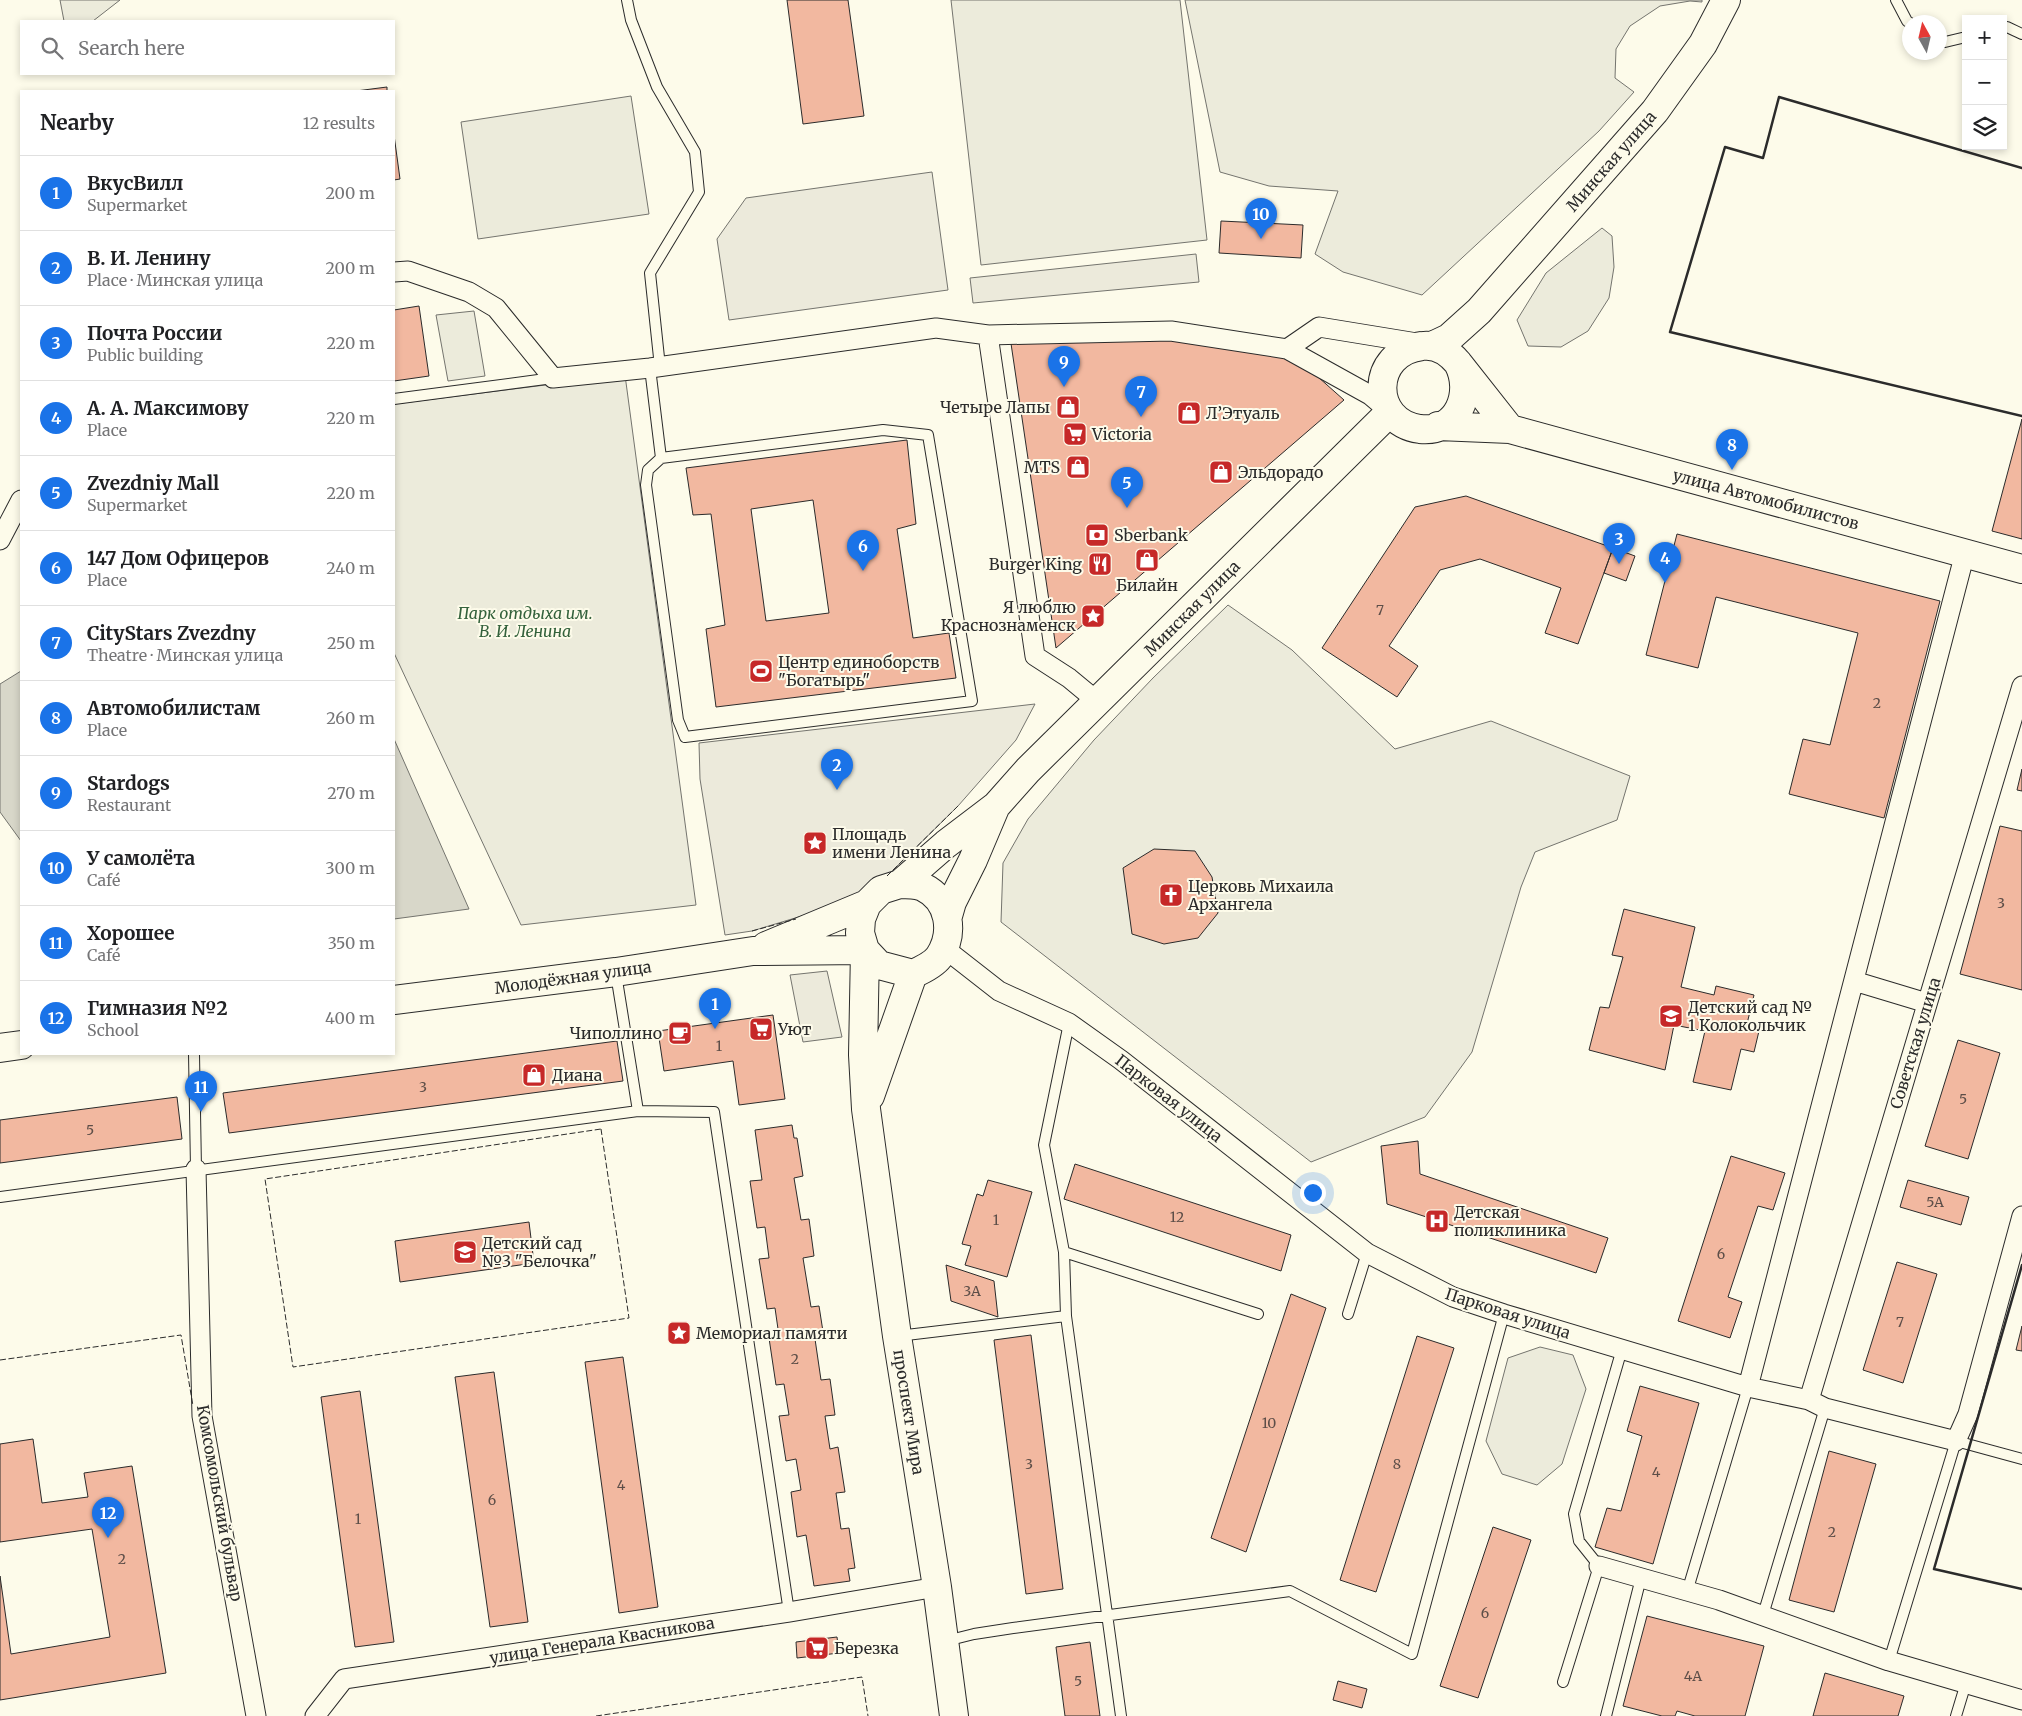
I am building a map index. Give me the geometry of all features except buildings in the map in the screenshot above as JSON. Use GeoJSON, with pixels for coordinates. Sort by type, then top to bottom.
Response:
{"type":"FeatureCollection","features":[{"type":"Feature","properties":{"kind":"street","name":"Минская улица"},"geometry":{"type":"LineString","coordinates":[[1442,353],[1459,342],[1479,311],[1655,111],[1703,44],[1726,0]]}},
{"type":"Feature","properties":{"kind":"street"},"geometry":{"type":"LineString","coordinates":[[395,272],[408,271],[469,292],[496,308],[553,378],[655,368],[936,328],[988,335],[1171,331],[1287,349],[1370,395],[1390,412]]}},
{"type":"Feature","properties":{"kind":"street"},"geometry":{"type":"LineString","coordinates":[[1287,349],[1320,327],[1442,353],[1463,372],[1466,383],[1462,405],[1448,422],[1438,426]]}},
{"type":"Feature","properties":{"kind":"street"},"geometry":{"type":"LineString","coordinates":[[988,335],[1035,656],[1069,678],[1098,702]]}},
{"type":"Feature","properties":{"kind":"street"},"geometry":{"type":"LineString","coordinates":[[1390,412],[1382,394],[1384,373],[1390,361],[1400,352],[1413,347],[1442,353],[1510,429]]}},
{"type":"Feature","properties":{"kind":"street","name":"Минская улица"},"geometry":{"type":"LineString","coordinates":[[900,884],[946,844],[996,806],[1028,770],[1390,412]]}},
{"type":"Feature","properties":{"kind":"street","name":"улица Автомобилистов"},"geometry":{"type":"LineString","coordinates":[[1390,412],[1400,422],[1412,428],[1425,429],[1438,426],[1510,429],[2022,569]]}},
{"type":"Feature","properties":{"kind":"street"},"geometry":{"type":"LineString","coordinates":[[0,540],[20,502]]}},
{"type":"Feature","properties":{"kind":"street"},"geometry":{"type":"LineString","coordinates":[[1748,1387],[1965,553]]}},
{"type":"Feature","properties":{"kind":"street","name":"Советская улица"},"geometry":{"type":"LineString","coordinates":[[1817,1404],[1927,1003],[2022,686]]}},
{"type":"Feature","properties":{"kind":"street","name":"Минская улица"},"geometry":{"type":"LineString","coordinates":[[948,916],[952,902],[973,860],[996,806]]}},
{"type":"Feature","properties":{"kind":"street"},"geometry":{"type":"LineString","coordinates":[[900,884],[917,885],[925,888],[937,897],[948,916],[948,939],[944,948],[938,958],[914,974],[879,965],[865,950],[860,933],[860,919],[867,904],[881,890],[900,884]]}},
{"type":"Feature","properties":{"kind":"street","name":"Молодёжная улица"},"geometry":{"type":"LineString","coordinates":[[753,951],[867,904]]}},
{"type":"Feature","properties":{"kind":"street","name":"Парковая улица"},"geometry":{"type":"LineString","coordinates":[[944,948],[999,991],[1069,1023],[1121,1060],[1367,1253],[1453,1297],[1748,1387],[1956,1442]]}},
{"type":"Feature","properties":{"kind":"street","name":"Молодёжная улица"},"geometry":{"type":"LineString","coordinates":[[395,1000],[616,972],[753,951],[865,950]]}},
{"type":"Feature","properties":{"kind":"street","name":"проспект Мира"},"geometry":{"type":"LineString","coordinates":[[865,950],[863,1055],[866,1109],[897,1336],[937,1587],[954,1716]]}},
{"type":"Feature","properties":{"kind":"street","name":"проспект Мира"},"geometry":{"type":"LineString","coordinates":[[866,1109],[914,974]]}},
{"type":"Feature","properties":{"kind":"street"},"geometry":{"type":"LineString","coordinates":[[1854,981],[1927,1003]]}},
{"type":"Feature","properties":{"kind":"street"},"geometry":{"type":"LineString","coordinates":[[0,1048],[20,1045]]}},
{"type":"Feature","properties":{"kind":"street","name":"Комсомольский бульвар"},"geometry":{"type":"LineString","coordinates":[[196,1169],[202,1416],[256,1716]]}},
{"type":"Feature","properties":{"kind":"street"},"geometry":{"type":"LineString","coordinates":[[1956,1442],[1968,1414],[2022,1216]]}},
{"type":"Feature","properties":{"kind":"street"},"geometry":{"type":"LineString","coordinates":[[1599,1566],[1719,1600],[1889,1662],[2022,1700]]}},
{"type":"Feature","properties":{"kind":"street","name":"улица Генерала Квасникова"},"geometry":{"type":"LineString","coordinates":[[315,1716],[344,1679],[788,1612],[937,1587]]}},
{"type":"Feature","properties":{"kind":"lane"},"geometry":{"type":"LineString","coordinates":[[627,0],[631,20],[657,87],[695,152],[699,192],[650,273],[661,458]]}},
{"type":"Feature","properties":{"kind":"lane"},"geometry":{"type":"LineString","coordinates":[[1896,0],[1904,15]]}},
{"type":"Feature","properties":{"kind":"lane"},"geometry":{"type":"LineString","coordinates":[[2007,27],[2022,34]]}},
{"type":"Feature","properties":{"kind":"lane"},"geometry":{"type":"LineString","coordinates":[[1947,42],[1962,38]]}},
{"type":"Feature","properties":{"kind":"lane"},"geometry":{"type":"LineString","coordinates":[[395,399],[553,378]]}},
{"type":"Feature","properties":{"kind":"lane"},"geometry":{"type":"LineString","coordinates":[[883,430],[928,435],[972,701],[684,737],[678,720],[646,485],[648,470],[661,458],[883,430]]}},
{"type":"Feature","properties":{"kind":"lane"},"geometry":{"type":"LineString","coordinates":[[616,972],[638,1111]]}},
{"type":"Feature","properties":{"kind":"lane"},"geometry":{"type":"LineString","coordinates":[[1069,1023],[1044,1145],[1064,1252],[1066,1316],[1121,1716]]}},
{"type":"Feature","properties":{"kind":"lane"},"geometry":{"type":"LineString","coordinates":[[194,1055],[196,1169]]}},
{"type":"Feature","properties":{"kind":"lane"},"geometry":{"type":"LineString","coordinates":[[0,1197],[196,1169],[638,1111],[714,1112],[788,1612]]}},
{"type":"Feature","properties":{"kind":"lane"},"geometry":{"type":"LineString","coordinates":[[1064,1252],[1258,1314]]}},
{"type":"Feature","properties":{"kind":"lane"},"geometry":{"type":"LineString","coordinates":[[1348,1314],[1367,1253]]}},
{"type":"Feature","properties":{"kind":"lane"},"geometry":{"type":"LineString","coordinates":[[945,1641],[974,1634],[1290,1591],[1412,1654],[1504,1314]]}},
{"type":"Feature","properties":{"kind":"lane"},"geometry":{"type":"LineString","coordinates":[[897,1336],[1066,1316]]}},
{"type":"Feature","properties":{"kind":"lane"},"geometry":{"type":"LineString","coordinates":[[1563,1682],[1599,1566],[1579,1541],[1574,1514],[1622,1349]]}},
{"type":"Feature","properties":{"kind":"lane"},"geometry":{"type":"LineString","coordinates":[[1687,1592],[1748,1387]]}},
{"type":"Feature","properties":{"kind":"lane"},"geometry":{"type":"LineString","coordinates":[[1763,1615],[1817,1404]]}},
{"type":"Feature","properties":{"kind":"lane"},"geometry":{"type":"LineString","coordinates":[[1889,1662],[1956,1442],[2022,1459]]}},
{"type":"Feature","properties":{"kind":"lane"},"geometry":{"type":"LineString","coordinates":[[1606,1716],[1641,1578]]}},
{"type":"Feature","properties":{"kind":"lane"},"geometry":{"type":"LineString","coordinates":[[1956,1716],[1966,1684]]}},
{"type":"Feature","properties":{"kind":"green space"},"geometry":{"type":"Polygon","coordinates":[[[60,0],[120,0],[94,20],[64,20],[60,0]]]}},
{"type":"Feature","properties":{"kind":"green space"},"geometry":{"type":"Polygon","coordinates":[[[951,0],[1180,0],[1207,240],[981,265],[951,0]]]}},
{"type":"Feature","properties":{"kind":"green space"},"geometry":{"type":"Polygon","coordinates":[[[1185,0],[1702,0],[1702,2],[1690,1],[1660,6],[1630,26],[1616,49],[1615,78],[1634,92],[1599,131],[1422,295],[1343,272],[1315,254],[1338,191],[1269,186],[1220,172],[1185,0]]]}},
{"type":"Feature","properties":{"kind":"green space"},"geometry":{"type":"Polygon","coordinates":[[[631,96],[649,214],[478,239],[461,122],[631,96]]]}},
{"type":"Feature","properties":{"kind":"green space"},"geometry":{"type":"Polygon","coordinates":[[[1602,228],[1612,236],[1614,267],[1609,298],[1588,331],[1561,347],[1528,346],[1517,320],[1546,273],[1602,228]]]}},
{"type":"Feature","properties":{"kind":"green space"},"geometry":{"type":"Polygon","coordinates":[[[474,311],[485,376],[448,381],[436,315],[474,311]]]}},
{"type":"Feature","properties":{"kind":"green space","name":"Парк отдыха им. В. И. Ленина"},"geometry":{"type":"Polygon","coordinates":[[[625,375],[696,905],[521,925],[395,655],[395,404],[625,375]]]}},
{"type":"Feature","properties":{"kind":"green space"},"geometry":{"type":"Polygon","coordinates":[[[1228,605],[1292,650],[1395,749],[1491,721],[1630,776],[1617,820],[1535,852],[1521,887],[1472,1052],[1425,1117],[1311,1162],[1001,922],[1003,863],[1028,819],[1094,740],[1153,678],[1228,605]]]}},
{"type":"Feature","properties":{"kind":"green space"},"geometry":{"type":"Polygon","coordinates":[[[1540,1347],[1573,1355],[1586,1389],[1562,1464],[1537,1485],[1502,1474],[1486,1441],[1508,1358],[1540,1347]]]}},
{"type":"Feature","properties":{"kind":"shaded area"},"geometry":{"type":"Polygon","coordinates":[[[932,172],[948,290],[729,320],[717,239],[746,198],[932,172]]]}},
{"type":"Feature","properties":{"kind":"shaded area"},"geometry":{"type":"Polygon","coordinates":[[[1196,254],[1199,282],[973,303],[970,278],[1196,254]]]}},
{"type":"Feature","properties":{"kind":"shaded area"},"geometry":{"type":"Polygon","coordinates":[[[20,672],[20,840],[0,812],[0,684],[20,672]]]}},
{"type":"Feature","properties":{"kind":"shaded area","name":"Площадь имени Ленина"},"geometry":{"type":"Polygon","coordinates":[[[1035,704],[1016,740],[958,806],[883,880],[845,903],[752,931],[725,935],[700,779],[699,743],[1035,704]]]}},
{"type":"Feature","properties":{"kind":"shaded area"},"geometry":{"type":"Polygon","coordinates":[[[395,741],[469,909],[395,919],[395,741]]]}},
{"type":"Feature","properties":{"kind":"shaded area"},"geometry":{"type":"Polygon","coordinates":[[[827,971],[842,1037],[803,1042],[790,975],[827,971]]]}},
{"type":"Feature","properties":{"kind":"fence"},"geometry":{"type":"LineString","coordinates":[[887,876],[958,806]]}},
{"type":"Feature","properties":{"kind":"fence"},"geometry":{"type":"LineString","coordinates":[[752,931],[796,919]]}},
{"type":"Feature","properties":{"kind":"fence"},"geometry":{"type":"LineString","coordinates":[[601,1129],[629,1318],[293,1367],[265,1179],[601,1129]]}},
{"type":"Feature","properties":{"kind":"fence"},"geometry":{"type":"LineString","coordinates":[[0,1360],[181,1335],[193,1406]]}},
{"type":"Feature","properties":{"kind":"fence"},"geometry":{"type":"LineString","coordinates":[[596,1716],[862,1677],[868,1716]]}},
{"type":"Feature","properties":{"kind":"wall"},"geometry":{"type":"LineString","coordinates":[[2022,168],[1779,97],[1763,158],[1725,147],[1670,332],[2022,416]]}},
{"type":"Feature","properties":{"kind":"wall"},"geometry":{"type":"LineString","coordinates":[[2022,1265],[1934,1569],[2022,1589]]}},
{"type":"Feature","properties":{"kind":"place","name":"У самолёта"},"geometry":{"type":"Point","coordinates":[1261,239]}},
{"type":"Feature","properties":{"kind":"place","name":"Stardogs"},"geometry":{"type":"Point","coordinates":[1064,387]}},
{"type":"Feature","properties":{"kind":"place","name":"Четыре Лапы"},"geometry":{"type":"Point","coordinates":[1068,407]}},
{"type":"Feature","properties":{"kind":"place","name":"Л’Этуаль"},"geometry":{"type":"Point","coordinates":[1189,413]}},
{"type":"Feature","properties":{"kind":"place","name":"CityStars Zvezdny"},"geometry":{"type":"Point","coordinates":[1141,417]}},
{"type":"Feature","properties":{"kind":"place","name":"Victoria"},"geometry":{"type":"Point","coordinates":[1075,434]}},
{"type":"Feature","properties":{"kind":"place","name":"MTS"},"geometry":{"type":"Point","coordinates":[1078,467]}},
{"type":"Feature","properties":{"kind":"place","name":"Автомобилистам"},"geometry":{"type":"Point","coordinates":[1732,470]}},
{"type":"Feature","properties":{"kind":"place","name":"Эльдорадо"},"geometry":{"type":"Point","coordinates":[1221,472]}},
{"type":"Feature","properties":{"kind":"place","name":"Zvezdniy Mall"},"geometry":{"type":"Point","coordinates":[1127,508]}},
{"type":"Feature","properties":{"kind":"place","name":"Sberbank"},"geometry":{"type":"Point","coordinates":[1097,535]}},
{"type":"Feature","properties":{"kind":"place","name":"Билайн"},"geometry":{"type":"Point","coordinates":[1147,560]}},
{"type":"Feature","properties":{"kind":"place","name":"Burger King"},"geometry":{"type":"Point","coordinates":[1100,564]}},
{"type":"Feature","properties":{"kind":"place","name":"Почта России"},"geometry":{"type":"Point","coordinates":[1619,564]}},
{"type":"Feature","properties":{"kind":"place","name":"147 Дом Офицеров"},"geometry":{"type":"Point","coordinates":[863,571]}},
{"type":"Feature","properties":{"kind":"place","name":"А. А. Максимову"},"geometry":{"type":"Point","coordinates":[1665,583]}},
{"type":"Feature","properties":{"kind":"place","name":"Я люблю Краснознаменск"},"geometry":{"type":"Point","coordinates":[1093,616]}},
{"type":"Feature","properties":{"kind":"place","name":"Центр единоборств \"Богатырь\""},"geometry":{"type":"Point","coordinates":[761,671]}},
{"type":"Feature","properties":{"kind":"place","name":"В. И. Ленину"},"geometry":{"type":"Point","coordinates":[837,790]}},
{"type":"Feature","properties":{"kind":"place","name":"Площадь имени Ленина"},"geometry":{"type":"Point","coordinates":[815,843]}},
{"type":"Feature","properties":{"kind":"place","name":"Церковь Михаила Архангела"},"geometry":{"type":"Point","coordinates":[1171,895]}},
{"type":"Feature","properties":{"kind":"place","name":"Детский сад № 1 Колокольчик"},"geometry":{"type":"Point","coordinates":[1671,1016]}},
{"type":"Feature","properties":{"kind":"place","name":"ВкусВилл"},"geometry":{"type":"Point","coordinates":[715,1029]}},
{"type":"Feature","properties":{"kind":"place","name":"Уют"},"geometry":{"type":"Point","coordinates":[761,1029]}},
{"type":"Feature","properties":{"kind":"place","name":"Чиполлино"},"geometry":{"type":"Point","coordinates":[680,1033]}},
{"type":"Feature","properties":{"kind":"place","name":"Диана"},"geometry":{"type":"Point","coordinates":[534,1075]}},
{"type":"Feature","properties":{"kind":"place","name":"Хорошее"},"geometry":{"type":"Point","coordinates":[201,1112]}},
{"type":"Feature","properties":{"kind":"place","name":"Детская поликлиника"},"geometry":{"type":"Point","coordinates":[1437,1221]}},
{"type":"Feature","properties":{"kind":"place","name":"Детский сад №3 \"Белочка\""},"geometry":{"type":"Point","coordinates":[465,1252]}},
{"type":"Feature","properties":{"kind":"place","name":"Мемориал памяти"},"geometry":{"type":"Point","coordinates":[679,1333]}},
{"type":"Feature","properties":{"kind":"place","name":"Гимназия №2"},"geometry":{"type":"Point","coordinates":[108,1538]}},
{"type":"Feature","properties":{"kind":"place","name":"Березка"},"geometry":{"type":"Point","coordinates":[817,1648]}}]}
